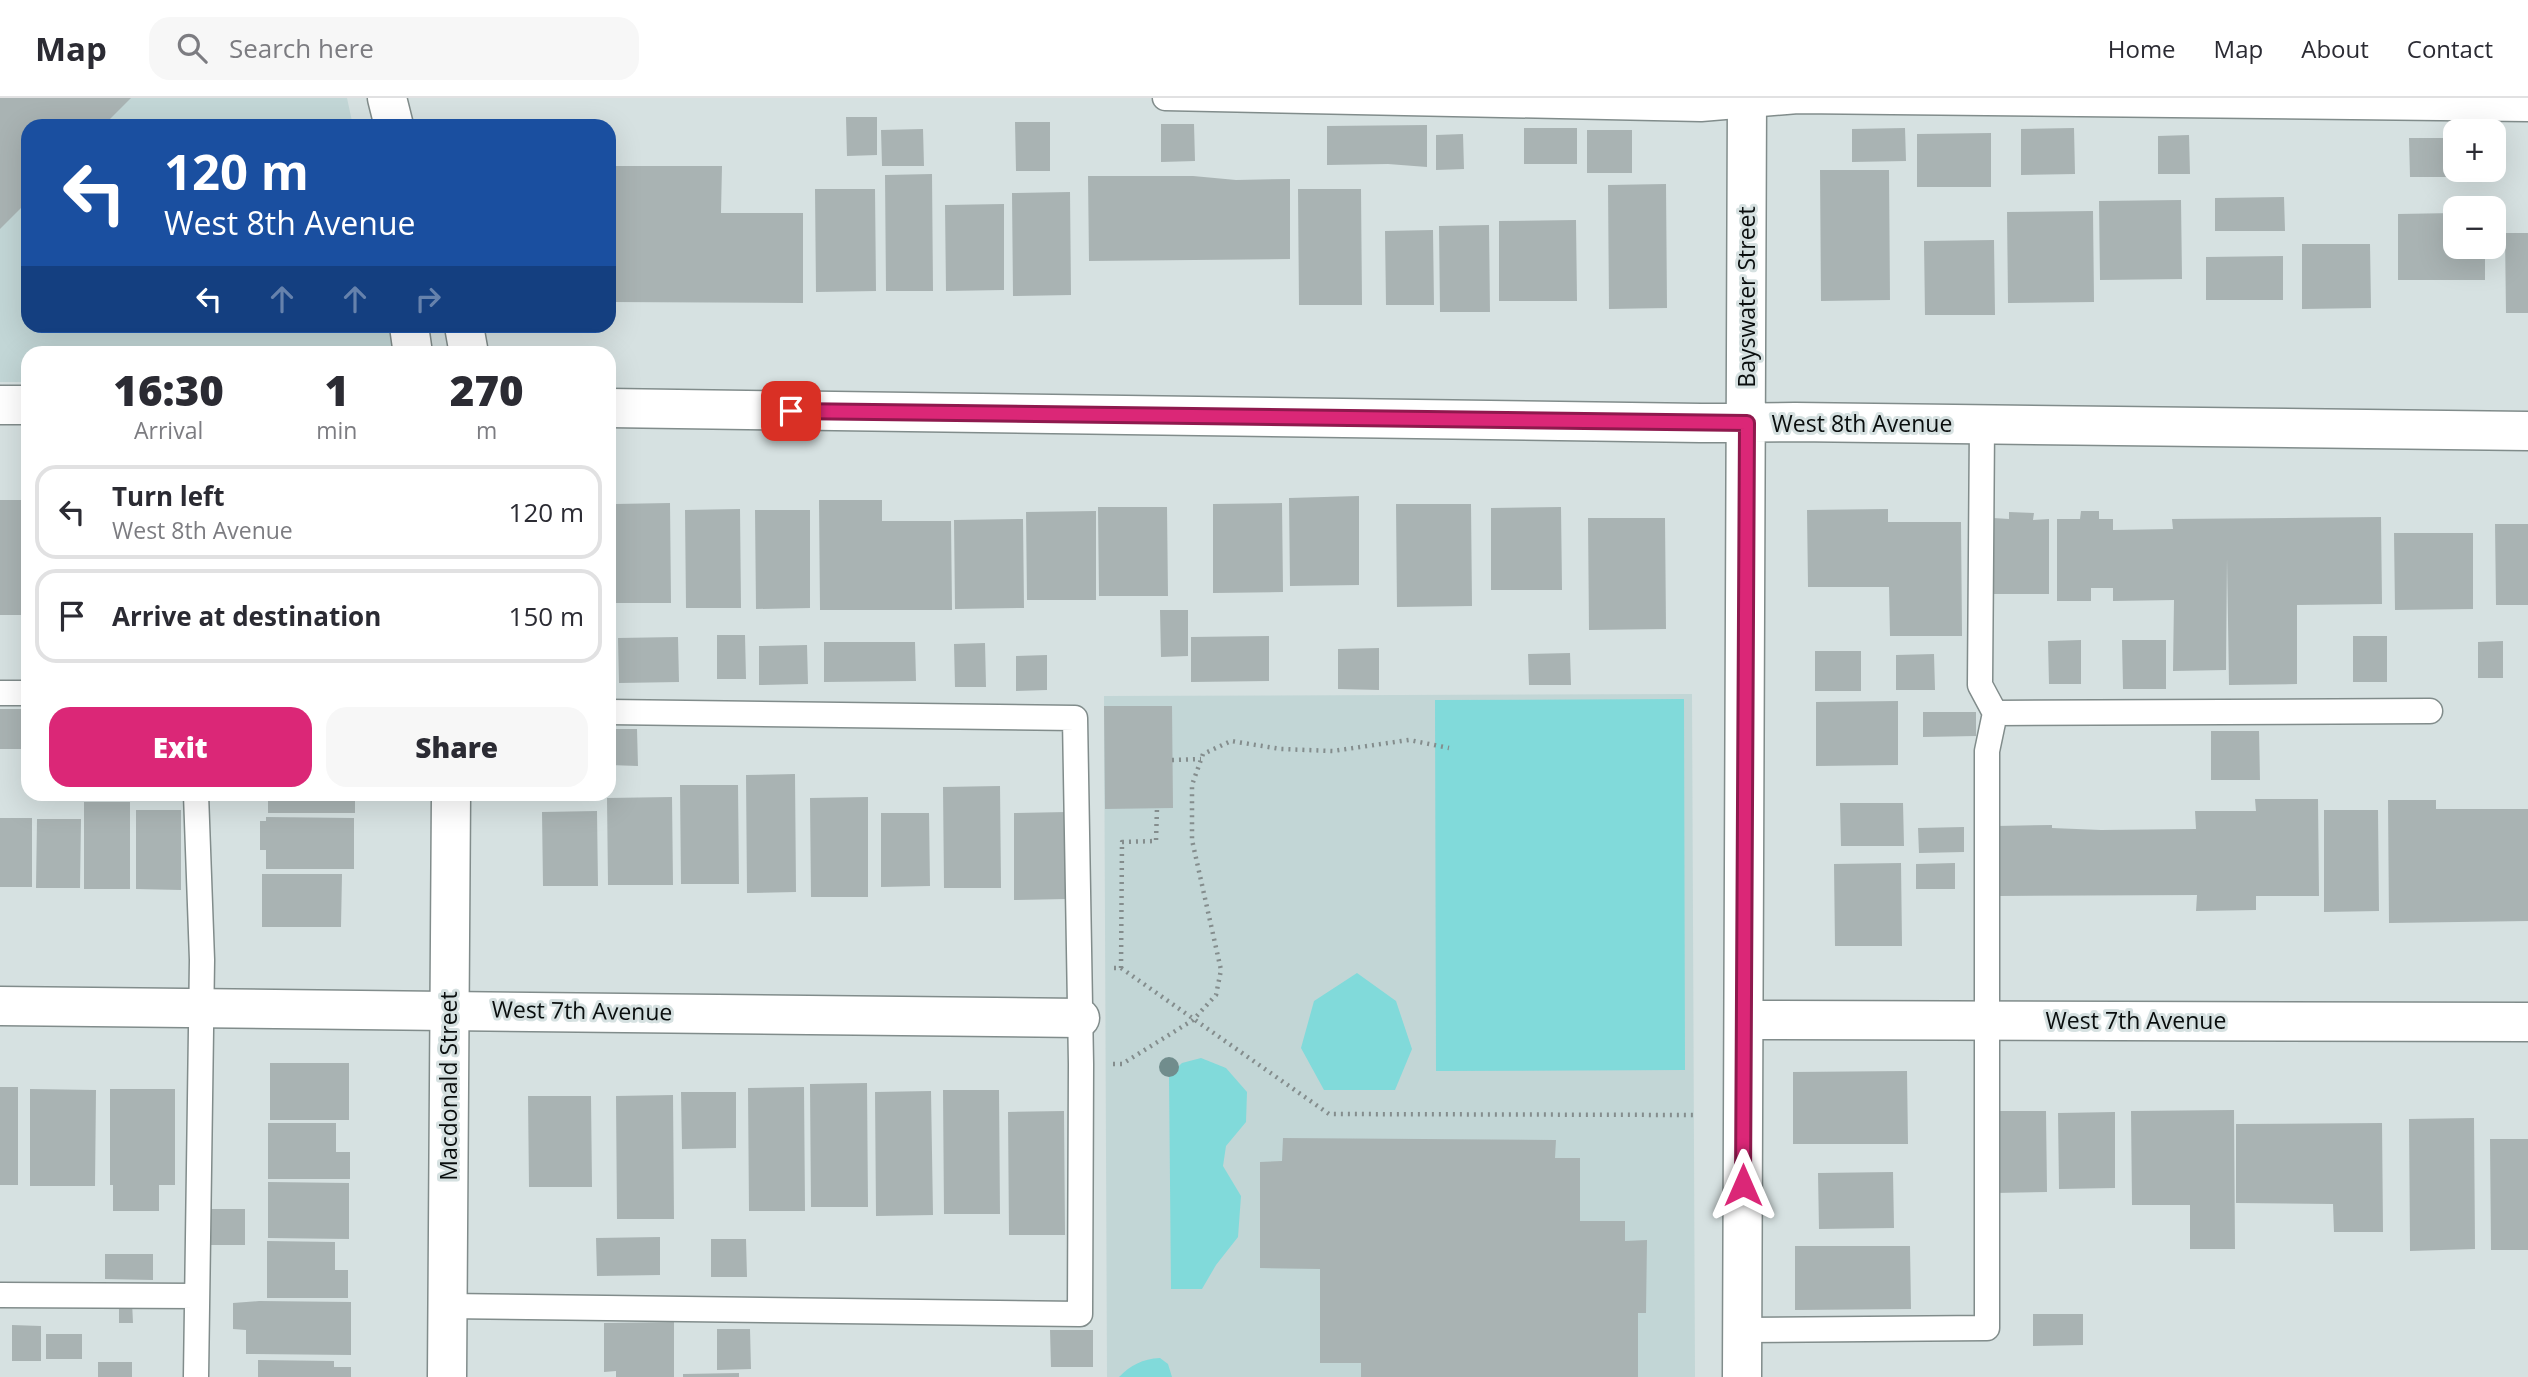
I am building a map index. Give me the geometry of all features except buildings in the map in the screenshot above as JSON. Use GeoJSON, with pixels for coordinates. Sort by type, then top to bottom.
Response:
{"type":"FeatureCollection","features":[{"type":"Feature","properties":{"kind":"street"},"geometry":{"type":"LineString","coordinates":[[387,98],[392,119]]}},
{"type":"Feature","properties":{"kind":"street","name":"Bayswater Street"},"geometry":{"type":"LineString","coordinates":[[1742,1377],[1747,102]]}},
{"type":"Feature","properties":{"kind":"street"},"geometry":{"type":"LineString","coordinates":[[0,405],[21,405]]}},
{"type":"Feature","properties":{"kind":"street","name":"West 8th Avenue"},"geometry":{"type":"LineString","coordinates":[[616,408],[2528,431]]}},
{"type":"Feature","properties":{"kind":"street","name":"Macdonald Street"},"geometry":{"type":"LineString","coordinates":[[447,1377],[451,801]]}},
{"type":"Feature","properties":{"kind":"street","name":"West 7th Avenue"},"geometry":{"type":"LineString","coordinates":[[0,1006],[1080,1018]]}},
{"type":"Feature","properties":{"kind":"street","name":"West 7th Avenue"},"geometry":{"type":"LineString","coordinates":[[1744,1020],[2528,1022]]}},
{"type":"Feature","properties":{"kind":"lane"},"geometry":{"type":"LineString","coordinates":[[1165,98],[1701,109],[1747,102],[1798,101],[2528,109]]}},
{"type":"Feature","properties":{"kind":"lane"},"geometry":{"type":"LineString","coordinates":[[1742,1330],[1986,1328],[1987,751],[1994,713],[1980,685],[1982,425]]}},
{"type":"Feature","properties":{"kind":"lane"},"geometry":{"type":"LineString","coordinates":[[0,693],[21,693]]}},
{"type":"Feature","properties":{"kind":"lane"},"geometry":{"type":"LineString","coordinates":[[1994,713],[2430,711]]}},
{"type":"Feature","properties":{"kind":"lane"},"geometry":{"type":"LineString","coordinates":[[447,1306],[1080,1314],[1081,1065],[1075,718],[616,712]]}},
{"type":"Feature","properties":{"kind":"lane"},"geometry":{"type":"LineString","coordinates":[[196,801],[202,960],[196,1377]]}},
{"type":"Feature","properties":{"kind":"lane"},"geometry":{"type":"LineString","coordinates":[[0,1295],[197,1296]]}},
{"type":"Feature","properties":{"kind":"path"},"geometry":{"type":"LineString","coordinates":[[1081,1065],[1122,1064],[1193,1020],[1216,995],[1221,970],[1192,840],[1192,785],[1203,754],[1231,741],[1281,749],[1334,751],[1409,740],[1449,748]]}},
{"type":"Feature","properties":{"kind":"path"},"geometry":{"type":"LineString","coordinates":[[1172,760],[1201,759]]}},
{"type":"Feature","properties":{"kind":"path"},"geometry":{"type":"LineString","coordinates":[[1121,968],[1122,842],[1156,841],[1157,808]]}},
{"type":"Feature","properties":{"kind":"path"},"geometry":{"type":"LineString","coordinates":[[1079,968],[1121,968],[1329,1114],[1693,1115]]}},
{"type":"Feature","properties":{"kind":"shaded area"},"geometry":{"type":"Polygon","coordinates":[[[0,98],[347,98],[352,119],[21,119],[21,333],[395,333],[395,346],[21,346],[21,382],[0,382],[0,98]]]}},
{"type":"Feature","properties":{"kind":"shaded area"},"geometry":{"type":"Polygon","coordinates":[[[1692,694],[1695,1377],[1107,1377],[1104,696],[1692,694]]]}},
{"type":"Feature","properties":{"kind":"shaded area"},"geometry":{"type":"Polygon","coordinates":[[[1684,699],[1685,1070],[1436,1071],[1435,700],[1684,699]]]}},
{"type":"Feature","properties":{"kind":"shaded area"},"geometry":{"type":"Polygon","coordinates":[[[1357,973],[1396,1001],[1412,1049],[1395,1090],[1324,1090],[1301,1048],[1314,1001],[1357,973]]]}},
{"type":"Feature","properties":{"kind":"shaded area"},"geometry":{"type":"Polygon","coordinates":[[[1201,1058],[1226,1068],[1247,1092],[1246,1122],[1226,1146],[1223,1166],[1241,1196],[1238,1237],[1216,1265],[1202,1289],[1171,1289],[1169,1075],[1182,1063],[1201,1058]]]}},
{"type":"Feature","properties":{"kind":"shaded area"},"geometry":{"type":"Polygon","coordinates":[[[1160,1358],[1168,1364],[1172,1377],[1119,1377],[1137,1363],[1160,1358]]]}},
{"type":"Feature","properties":{"kind":"route"},"geometry":{"type":"LineString","coordinates":[[791,411],[1747,423],[1743,1185]]}}]}
